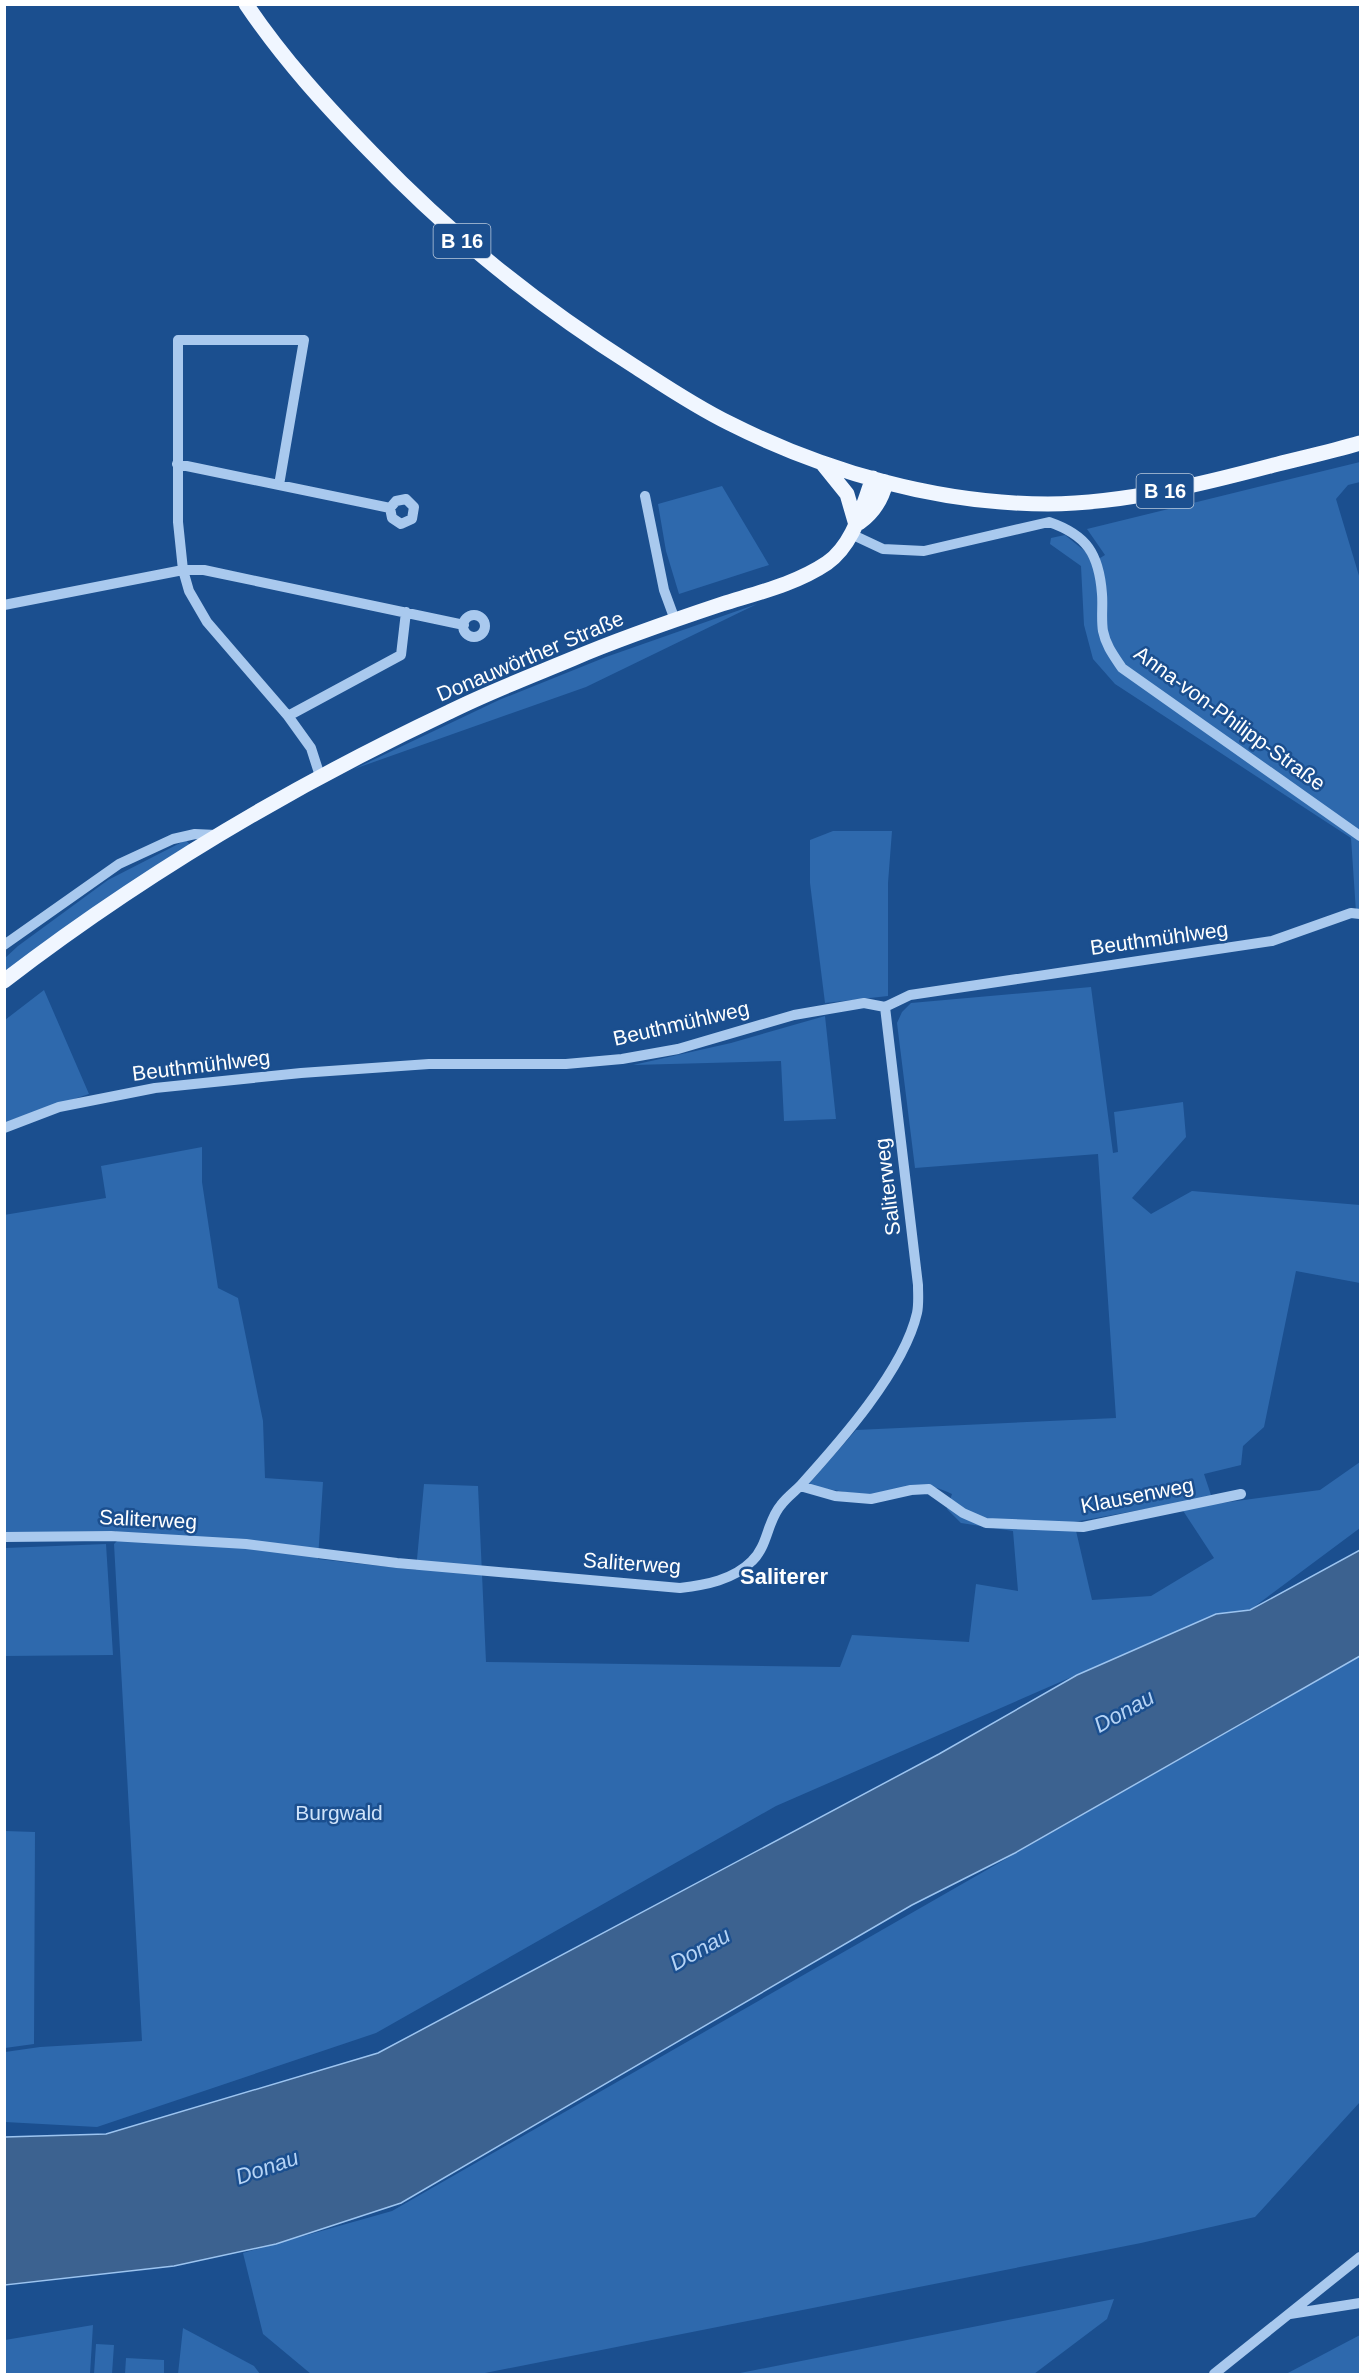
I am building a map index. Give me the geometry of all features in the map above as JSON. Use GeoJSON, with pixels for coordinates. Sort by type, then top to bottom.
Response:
{"type":"FeatureCollection","features":[{"type":"Feature","properties":{"kind":"main road","name":"B 16"},"geometry":{"type":"LineString","coordinates":[[246,4],[308,86],[430,212],[491,265],[576,329],[706,410],[771,444],[822,463],[879,480],[985,500],[1047,504],[1107,501],[1200,485],[1360,443]]}},
{"type":"Feature","properties":{"kind":"main road"},"geometry":{"type":"LineString","coordinates":[[822,463],[847,494],[854,530]]}},
{"type":"Feature","properties":{"kind":"main road","name":"Donauwörther Straße"},"geometry":{"type":"LineString","coordinates":[[4,981],[145,880],[320,776],[451,711],[589,651],[801,578],[829,561],[854,530],[879,480]]}},
{"type":"Feature","properties":{"kind":"street"},"geometry":{"type":"LineString","coordinates":[[279,485],[304,340],[177,340],[178,522],[183,570],[189,591],[207,622],[288,716],[311,748],[320,776]]}},
{"type":"Feature","properties":{"kind":"street"},"geometry":{"type":"LineString","coordinates":[[177,464],[390,508]]}},
{"type":"Feature","properties":{"kind":"street"},"geometry":{"type":"LineString","coordinates":[[645,496],[664,590],[675,620]]}},
{"type":"Feature","properties":{"kind":"street","name":"Anna-von-Philipp-Straße"},"geometry":{"type":"LineString","coordinates":[[854,530],[883,549],[924,551],[1049,522],[1069,529],[1081,538],[1097,564],[1102,593],[1103,630],[1108,648],[1122,668],[1360,836]]}},
{"type":"Feature","properties":{"kind":"street"},"geometry":{"type":"LineString","coordinates":[[4,605],[183,570],[204,570],[464,625]]}},
{"type":"Feature","properties":{"kind":"street"},"geometry":{"type":"LineString","coordinates":[[288,716],[401,655],[406,612]]}},
{"type":"Feature","properties":{"kind":"street"},"geometry":{"type":"LineString","coordinates":[[5,943],[119,864],[173,839],[195,834],[216,836]]}},
{"type":"Feature","properties":{"kind":"street","name":"Beuthmühlweg"},"geometry":{"type":"LineString","coordinates":[[4,1128],[59,1107],[155,1088],[301,1073],[429,1064],[566,1064],[622,1059],[678,1049],[794,1015],[864,1003],[885,1007],[910,995],[1272,941],[1351,914],[1360,914]]}},
{"type":"Feature","properties":{"kind":"street","name":"Saliterweg"},"geometry":{"type":"LineString","coordinates":[[4,1537],[111,1536],[246,1544],[397,1563],[680,1588],[723,1580],[752,1561],[766,1542],[779,1507],[800,1486],[885,1382],[917,1312],[918,1285],[885,1007]]}},
{"type":"Feature","properties":{"kind":"street","name":"Klausenweg"},"geometry":{"type":"LineString","coordinates":[[800,1486],[835,1496],[871,1499],[911,1490],[929,1489],[963,1513],[986,1523],[1083,1527],[1241,1494]]}},
{"type":"Feature","properties":{"kind":"street"},"geometry":{"type":"LineString","coordinates":[[1214,2374],[1360,2257]]}},
{"type":"Feature","properties":{"kind":"street"},"geometry":{"type":"LineString","coordinates":[[1287,2314],[1360,2303]]}},
{"type":"Feature","properties":{"kind":"green space"},"geometry":{"type":"Polygon","coordinates":[[[1360,462],[1360,482],[1348,485],[1336,499],[1360,579],[1360,912],[1356,912],[1351,838],[1115,684],[1093,659],[1084,625],[1081,566],[1050,544],[1051,538],[1065,535],[1086,552],[1092,563],[1105,555],[1087,529],[1360,462]]]}},
{"type":"Feature","properties":{"kind":"green space"},"geometry":{"type":"Polygon","coordinates":[[[722,486],[769,565],[679,594],[666,551],[658,504],[722,486]]]}},
{"type":"Feature","properties":{"kind":"green space"},"geometry":{"type":"Polygon","coordinates":[[[757,604],[586,687],[354,769],[499,700],[606,657],[757,604]]]}},
{"type":"Feature","properties":{"kind":"green space"},"geometry":{"type":"Polygon","coordinates":[[[833,831],[892,831],[888,883],[888,996],[825,1003],[810,883],[810,840],[833,831]]]}},
{"type":"Feature","properties":{"kind":"green space"},"geometry":{"type":"Polygon","coordinates":[[[186,840],[190,845],[5,973],[5,958],[18,946],[108,880],[186,840]]]}},
{"type":"Feature","properties":{"kind":"green space","name":"Burgwald"},"geometry":{"type":"Polygon","coordinates":[[[1091,987],[1113,1153],[1118,1152],[1114,1112],[1183,1102],[1186,1137],[1132,1198],[1151,1214],[1192,1191],[1360,1205],[1360,1283],[1296,1271],[1264,1427],[1243,1446],[1241,1465],[1204,1474],[1214,1504],[1320,1490],[1360,1462],[1360,1528],[1250,1610],[1216,1614],[776,1806],[376,2033],[97,2127],[5,2122],[5,2052],[40,2047],[142,2041],[114,1544],[117,1541],[116,1531],[5,1533],[4,1215],[106,1198],[101,1166],[202,1147],[202,1182],[218,1288],[238,1298],[263,1421],[265,1478],[323,1482],[318,1559],[416,1570],[424,1484],[478,1486],[486,1662],[840,1667],[852,1635],[969,1642],[976,1584],[1018,1591],[1013,1531],[961,1523],[947,1509],[952,1494],[930,1486],[921,1485],[869,1494],[807,1486],[856,1430],[1116,1418],[1098,1154],[915,1168],[897,1023],[902,1012],[911,1003],[1091,987]],[[1178,1503],[1074,1522],[1092,1600],[1151,1596],[1214,1558],[1178,1503]]]}},
{"type":"Feature","properties":{"kind":"green space"},"geometry":{"type":"Polygon","coordinates":[[[44,990],[89,1094],[5,1122],[5,1020],[44,990]]]}},
{"type":"Feature","properties":{"kind":"green space"},"geometry":{"type":"Polygon","coordinates":[[[825,1016],[836,1119],[784,1121],[781,1061],[633,1065],[731,1043],[825,1016]]]}},
{"type":"Feature","properties":{"kind":"green space"},"geometry":{"type":"Polygon","coordinates":[[[106,1544],[113,1655],[5,1656],[5,1548],[106,1544]]]}},
{"type":"Feature","properties":{"kind":"green space"},"geometry":{"type":"Polygon","coordinates":[[[1360,1656],[1360,2102],[1255,2217],[1141,2243],[480,2374],[311,2374],[263,2334],[243,2253],[392,2211],[1360,1656]]]}},
{"type":"Feature","properties":{"kind":"green space"},"geometry":{"type":"Polygon","coordinates":[[[5,1831],[35,1832],[34,2044],[5,2048],[5,1831]]]}},
{"type":"Feature","properties":{"kind":"green space"},"geometry":{"type":"Polygon","coordinates":[[[1114,2299],[1107,2319],[1034,2374],[735,2374],[1114,2299]]]}},
{"type":"Feature","properties":{"kind":"green space"},"geometry":{"type":"Polygon","coordinates":[[[93,2325],[90,2374],[5,2374],[5,2340],[93,2325]]]}},
{"type":"Feature","properties":{"kind":"green space"},"geometry":{"type":"Polygon","coordinates":[[[183,2328],[254,2366],[260,2374],[178,2374],[183,2328]]]}},
{"type":"Feature","properties":{"kind":"green space"},"geometry":{"type":"Polygon","coordinates":[[[1360,2335],[1360,2374],[1286,2374],[1360,2335]]]}},
{"type":"Feature","properties":{"kind":"green space"},"geometry":{"type":"Polygon","coordinates":[[[96,2344],[114,2345],[112,2374],[94,2374],[96,2344]]]}},
{"type":"Feature","properties":{"kind":"green space"},"geometry":{"type":"Polygon","coordinates":[[[126,2358],[164,2360],[164,2374],[125,2374],[126,2358]]]}},
{"type":"Feature","properties":{"kind":"water","name":"Donau"},"geometry":{"type":"Polygon","coordinates":[[[1360,1550],[1360,1656],[1015,1853],[912,1905],[401,2203],[276,2244],[174,2266],[5,2285],[5,2137],[106,2134],[378,2053],[939,1754],[1077,1675],[1216,1614],[1250,1610],[1360,1550]]]}},
{"type":"Feature","properties":{"kind":"district","name":"Saliterer"},"geometry":{"type":"Point","coordinates":[784,1576]}}]}
